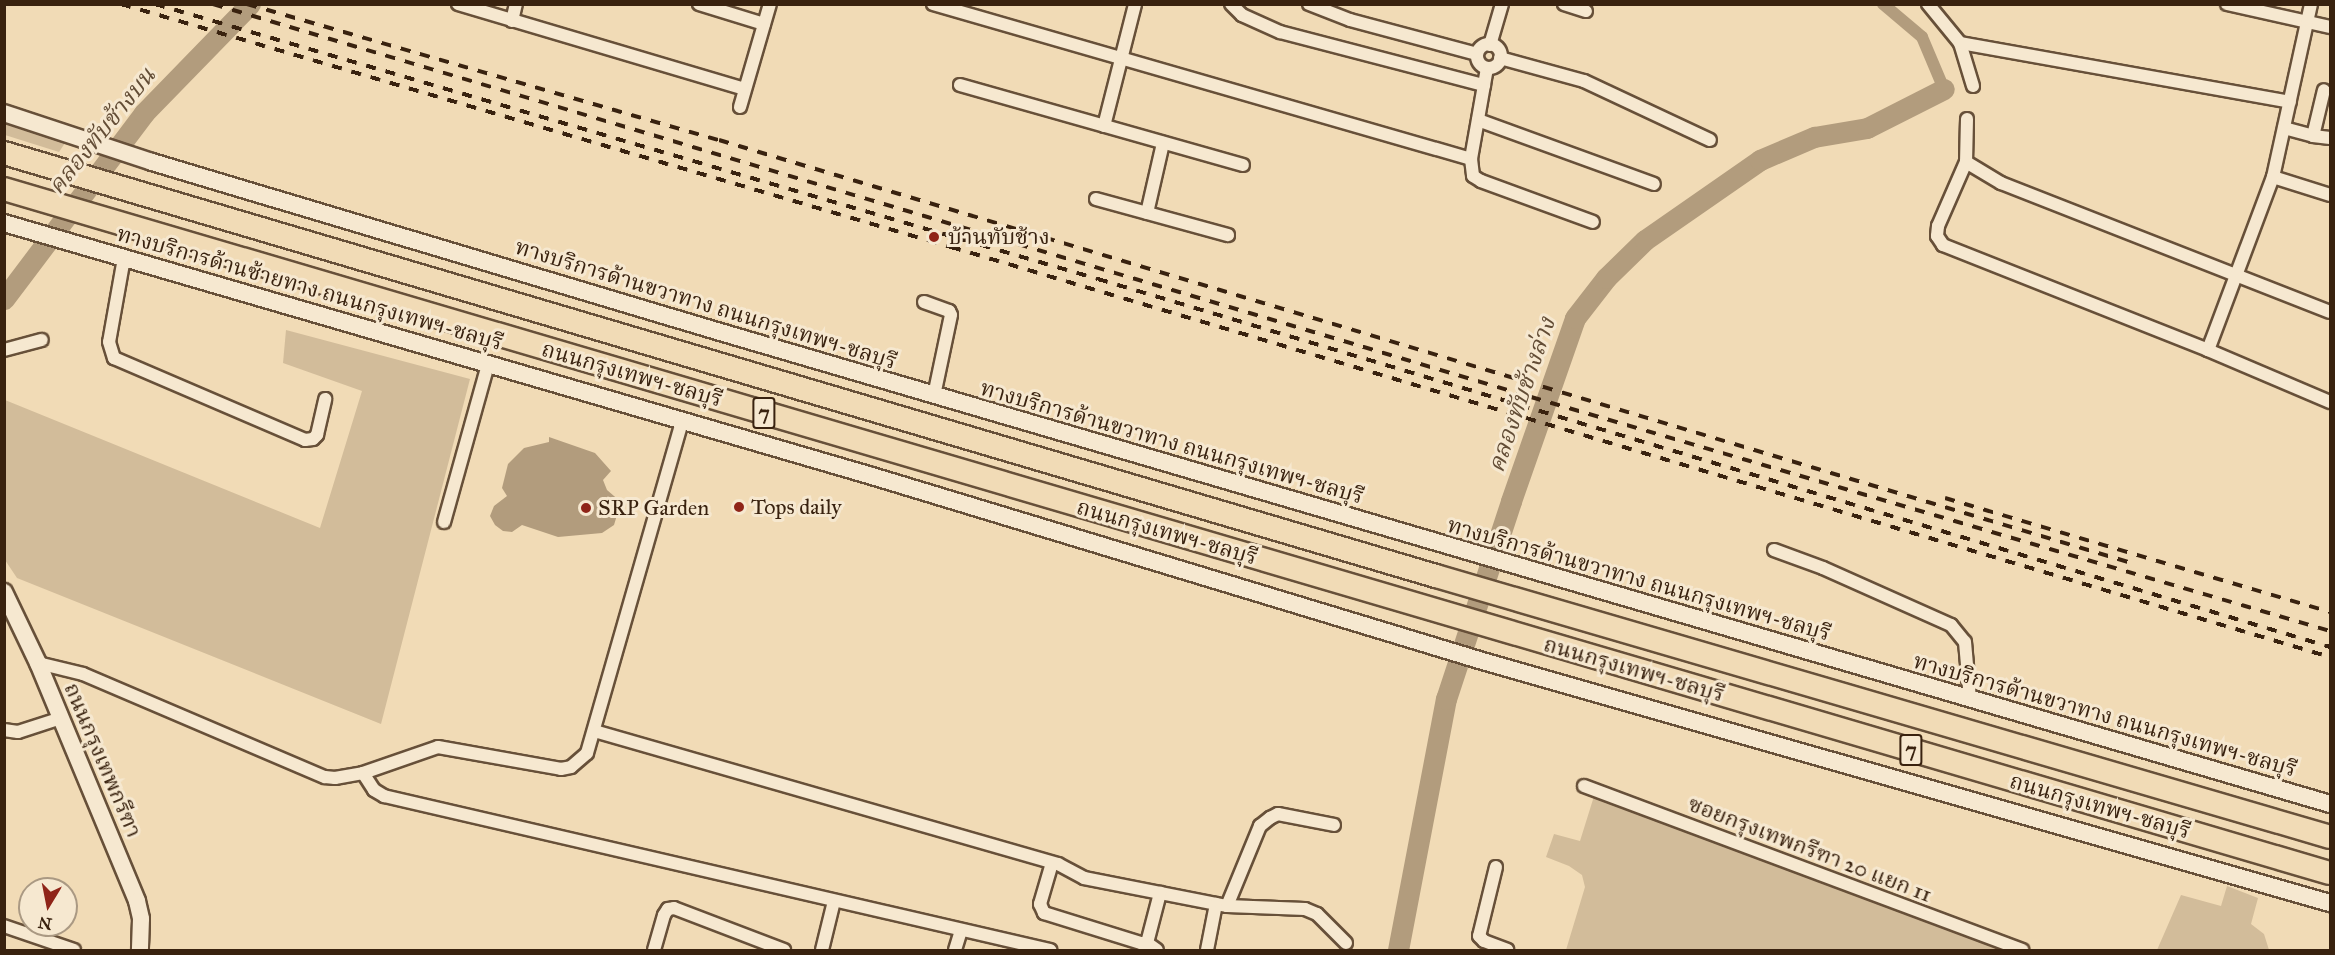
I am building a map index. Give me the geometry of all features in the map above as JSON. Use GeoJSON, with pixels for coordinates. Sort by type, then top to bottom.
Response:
{"type":"FeatureCollection","features":[{"type":"Feature","properties":{"kind":"highway","name":"ถนนกรุงเทพฯ-ชลบุรี"},"geometry":{"type":"LineString","coordinates":[[4,153],[1502,596],[2331,837]]}},
{"type":"Feature","properties":{"kind":"highway","name":"ถนนกรุงเทพฯ-ชลบุรี"},"geometry":{"type":"LineString","coordinates":[[13,191],[1424,609],[2331,873]]}},
{"type":"Feature","properties":{"kind":"main road","name":"ทางบริการด้านขวาทาง ถนนกรุงเทพฯ-ชลบุรี"},"geometry":{"type":"LineString","coordinates":[[4,112],[152,162],[934,396],[2331,804]]}},
{"type":"Feature","properties":{"kind":"main road","name":"ทางบริการด้านซ้ายทาง ถนนกรุงเทพฯ-ชลบุรี"},"geometry":{"type":"LineString","coordinates":[[4,223],[1307,606],[1479,660],[2331,903]]}},
{"type":"Feature","properties":{"kind":"main road","name":"ถนนกรุงเทพกรีฑา"},"geometry":{"type":"LineString","coordinates":[[4,592],[38,663],[137,901],[141,918],[140,951]]}},
{"type":"Feature","properties":{"kind":"street"},"geometry":{"type":"LineString","coordinates":[[458,4],[745,89]]}},
{"type":"Feature","properties":{"kind":"street"},"geometry":{"type":"LineString","coordinates":[[512,21],[516,4]]}},
{"type":"Feature","properties":{"kind":"street"},"geometry":{"type":"LineString","coordinates":[[699,4],[764,24]]}},
{"type":"Feature","properties":{"kind":"street"},"geometry":{"type":"LineString","coordinates":[[740,107],[770,4]]}},
{"type":"Feature","properties":{"kind":"street"},"geometry":{"type":"LineString","coordinates":[[933,4],[1471,159]]}},
{"type":"Feature","properties":{"kind":"street"},"geometry":{"type":"LineString","coordinates":[[1104,126],[1135,4]]}},
{"type":"Feature","properties":{"kind":"street"},"geometry":{"type":"LineString","coordinates":[[1231,4],[1242,15],[1280,32],[1484,85]]}},
{"type":"Feature","properties":{"kind":"street"},"geometry":{"type":"LineString","coordinates":[[1309,4],[1350,20],[1477,54]]}},
{"type":"Feature","properties":{"kind":"street"},"geometry":{"type":"LineString","coordinates":[[1491,45],[1502,4]]}},
{"type":"Feature","properties":{"kind":"street"},"geometry":{"type":"LineString","coordinates":[[1564,4],[1586,11]]}},
{"type":"Feature","properties":{"kind":"street"},"geometry":{"type":"LineString","coordinates":[[1928,4],[1960,43],[1972,86]]}},
{"type":"Feature","properties":{"kind":"street"},"geometry":{"type":"LineString","coordinates":[[2227,4],[2331,27]]}},
{"type":"Feature","properties":{"kind":"street"},"geometry":{"type":"LineString","coordinates":[[2208,350],[2273,177],[2311,4]]}},
{"type":"Feature","properties":{"kind":"street"},"geometry":{"type":"LineString","coordinates":[[1960,43],[2290,102]]}},
{"type":"Feature","properties":{"kind":"street"},"geometry":{"type":"LineString","coordinates":[[1491,45],[1498,50],[1500,58],[1496,66],[1487,68],[1479,63],[1477,54],[1482,47],[1491,45]]}},
{"type":"Feature","properties":{"kind":"street"},"geometry":{"type":"LineString","coordinates":[[1500,58],[1584,81],[1710,140]]}},
{"type":"Feature","properties":{"kind":"street"},"geometry":{"type":"LineString","coordinates":[[1487,68],[1471,159],[1473,176],[1481,181],[1593,222]]}},
{"type":"Feature","properties":{"kind":"street"},"geometry":{"type":"LineString","coordinates":[[960,85],[1243,165]]}},
{"type":"Feature","properties":{"kind":"street"},"geometry":{"type":"LineString","coordinates":[[2313,136],[2324,90]]}},
{"type":"Feature","properties":{"kind":"street"},"geometry":{"type":"LineString","coordinates":[[1966,119],[1966,162],[1938,225],[1937,236],[1943,245],[2208,350],[2331,402]]}},
{"type":"Feature","properties":{"kind":"street"},"geometry":{"type":"LineString","coordinates":[[1478,120],[1654,184]]}},
{"type":"Feature","properties":{"kind":"street"},"geometry":{"type":"LineString","coordinates":[[2284,128],[2331,138]]}},
{"type":"Feature","properties":{"kind":"street"},"geometry":{"type":"LineString","coordinates":[[1148,213],[1163,143]]}},
{"type":"Feature","properties":{"kind":"street"},"geometry":{"type":"LineString","coordinates":[[1966,162],[2001,183],[2331,312]]}},
{"type":"Feature","properties":{"kind":"street"},"geometry":{"type":"LineString","coordinates":[[2273,177],[2331,195]]}},
{"type":"Feature","properties":{"kind":"street"},"geometry":{"type":"LineString","coordinates":[[1096,199],[1228,235]]}},
{"type":"Feature","properties":{"kind":"street"},"geometry":{"type":"LineString","coordinates":[[124,258],[109,342],[114,358],[305,440],[313,440],[317,435],[325,399]]}},
{"type":"Feature","properties":{"kind":"street"},"geometry":{"type":"LineString","coordinates":[[924,302],[949,311],[952,319],[934,396]]}},
{"type":"Feature","properties":{"kind":"street"},"geometry":{"type":"LineString","coordinates":[[4,350],[42,340]]}},
{"type":"Feature","properties":{"kind":"street"},"geometry":{"type":"LineString","coordinates":[[444,522],[488,364]]}},
{"type":"Feature","properties":{"kind":"street"},"geometry":{"type":"LineString","coordinates":[[38,663],[83,674],[326,777],[336,778],[363,773],[438,747],[561,769],[579,762],[587,753],[614,650],[682,421]]}},
{"type":"Feature","properties":{"kind":"street"},"geometry":{"type":"LineString","coordinates":[[1774,550],[1823,568],[1951,625],[1965,642],[1970,699]]}},
{"type":"Feature","properties":{"kind":"street"},"geometry":{"type":"LineString","coordinates":[[4,730],[26,730],[61,718]]}},
{"type":"Feature","properties":{"kind":"street"},"geometry":{"type":"LineString","coordinates":[[594,731],[1052,863],[1084,878],[1222,905],[1305,909],[1317,914],[1346,944]]}},
{"type":"Feature","properties":{"kind":"street"},"geometry":{"type":"LineString","coordinates":[[363,773],[374,790],[384,796],[1050,951]]}},
{"type":"Feature","properties":{"kind":"street","name":"ซอยกรุงเทพกรีฑา 20 แยก 11"},"geometry":{"type":"LineString","coordinates":[[1584,786],[2022,951]]}},
{"type":"Feature","properties":{"kind":"street"},"geometry":{"type":"LineString","coordinates":[[1207,951],[1222,905],[1260,826],[1278,814],[1334,825]]}},
{"type":"Feature","properties":{"kind":"street"},"geometry":{"type":"LineString","coordinates":[[1052,863],[1040,904],[1044,913],[1152,947],[1160,893]]}},
{"type":"Feature","properties":{"kind":"street"},"geometry":{"type":"LineString","coordinates":[[1496,867],[1479,936],[1484,941],[1506,950]]}},
{"type":"Feature","properties":{"kind":"street"},"geometry":{"type":"LineString","coordinates":[[822,951],[834,901]]}},
{"type":"Feature","properties":{"kind":"street"},"geometry":{"type":"LineString","coordinates":[[654,951],[664,915],[668,909],[674,908],[784,951]]}},
{"type":"Feature","properties":{"kind":"street"},"geometry":{"type":"LineString","coordinates":[[4,926],[74,951]]}},
{"type":"Feature","properties":{"kind":"street"},"geometry":{"type":"LineString","coordinates":[[955,951],[961,930]]}},
{"type":"Feature","properties":{"kind":"shaded area"},"geometry":{"type":"Polygon","coordinates":[[[5,123],[65,143],[59,152],[5,135],[5,123]]]}},
{"type":"Feature","properties":{"kind":"shaded area"},"geometry":{"type":"Polygon","coordinates":[[[286,330],[470,379],[381,724],[17,578],[5,560],[5,400],[320,528],[362,391],[283,363],[286,330]]]}},
{"type":"Feature","properties":{"kind":"shaded area"},"geometry":{"type":"Polygon","coordinates":[[[549,437],[595,453],[611,471],[603,480],[607,490],[621,502],[614,525],[602,533],[558,537],[522,525],[512,532],[503,531],[495,525],[490,516],[494,506],[507,496],[502,488],[508,464],[524,448],[549,442],[549,437]]]}},
{"type":"Feature","properties":{"kind":"shaded area"},"geometry":{"type":"Polygon","coordinates":[[[1595,793],[2010,950],[1566,950],[1585,887],[1582,875],[1569,866],[1546,857],[1554,834],[1580,841],[1595,793]]]}},
{"type":"Feature","properties":{"kind":"shaded area"},"geometry":{"type":"Polygon","coordinates":[[[2227,886],[2258,898],[2251,924],[2264,934],[2269,950],[2157,950],[2181,895],[2221,906],[2227,886]]]}},
{"type":"Feature","properties":{"kind":"waterway","name":"คลองทับช้างบน"},"geometry":{"type":"LineString","coordinates":[[4,299],[144,113],[250,4]]}},
{"type":"Feature","properties":{"kind":"waterway","name":"คลองทับช้างล่าง"},"geometry":{"type":"LineString","coordinates":[[1883,4],[1922,37],[1944,89]]}},
{"type":"Feature","properties":{"kind":"waterway","name":"คลองทับช้างล่าง"},"geometry":{"type":"LineString","coordinates":[[1398,950],[1446,699],[1511,501],[1575,318],[1606,278],[1645,240],[1760,160],[1814,137],[1867,128],[1944,89]]}},
{"type":"Feature","properties":{"kind":"railway"},"geometry":{"type":"LineString","coordinates":[[121,4],[951,247],[2330,657]]}},
{"type":"Feature","properties":{"kind":"railway"},"geometry":{"type":"LineString","coordinates":[[155,4],[1098,279],[2330,647]]}},
{"type":"Feature","properties":{"kind":"railway"},"geometry":{"type":"LineString","coordinates":[[213,4],[1531,397],[2330,631]]}},
{"type":"Feature","properties":{"kind":"railway"},"geometry":{"type":"LineString","coordinates":[[247,4],[719,140],[2135,564]]}},
{"type":"Feature","properties":{"kind":"railway"},"geometry":{"type":"LineString","coordinates":[[1945,498],[2330,612]]}},
{"type":"Feature","properties":{"kind":"place","name":"บ้านทับช้าง"},"geometry":{"type":"Point","coordinates":[934,237]}},
{"type":"Feature","properties":{"kind":"place","name":"Tops daily"},"geometry":{"type":"Point","coordinates":[739,507]}},
{"type":"Feature","properties":{"kind":"place","name":"SRP Garden"},"geometry":{"type":"Point","coordinates":[586,508]}}]}
